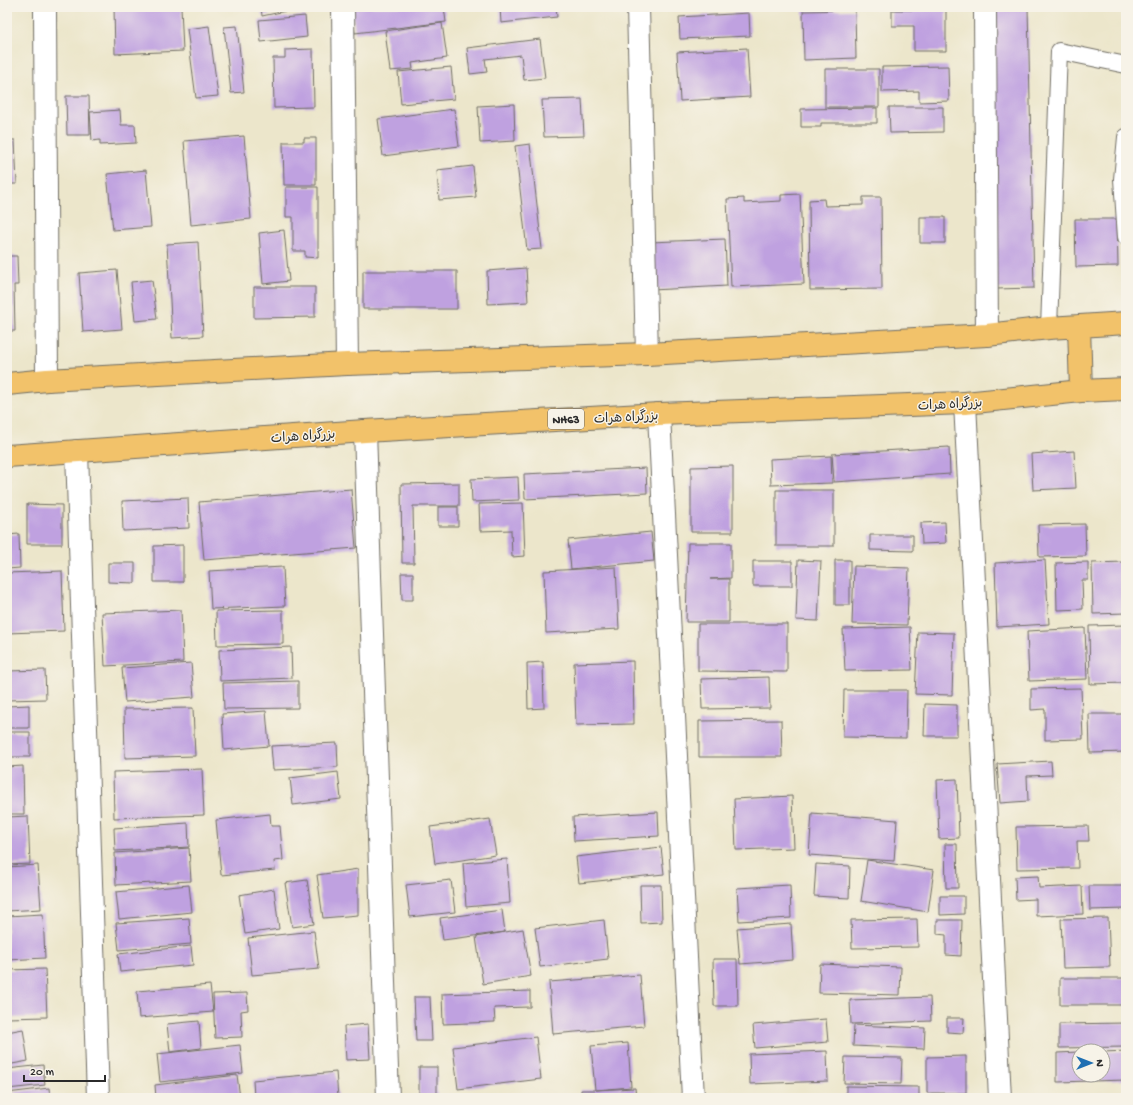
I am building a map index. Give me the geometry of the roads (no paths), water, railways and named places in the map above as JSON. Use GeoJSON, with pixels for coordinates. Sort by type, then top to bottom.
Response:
{"type":"FeatureCollection","features":[{"type":"Feature","properties":{"kind":"highway"},"geometry":{"type":"LineString","coordinates":[[7,384],[47,380],[347,364],[647,354],[987,335],[1049,328],[1126,323]]}},
{"type":"Feature","properties":{"kind":"highway"},"geometry":{"type":"LineString","coordinates":[[1079,326],[1081,391]]}},
{"type":"Feature","properties":{"kind":"highway","name":"بزرگراه هرات"},"geometry":{"type":"LineString","coordinates":[[7,456],[365,431],[659,414],[965,403],[1081,391],[1126,389]]}},
{"type":"Feature","properties":{"kind":"street"},"geometry":{"type":"LineString","coordinates":[[45,7],[47,380]]}},
{"type":"Feature","properties":{"kind":"street"},"geometry":{"type":"LineString","coordinates":[[344,7],[347,364]]}},
{"type":"Feature","properties":{"kind":"street"},"geometry":{"type":"LineString","coordinates":[[638,7],[647,354]]}},
{"type":"Feature","properties":{"kind":"street"},"geometry":{"type":"LineString","coordinates":[[985,7],[987,335]]}},
{"type":"Feature","properties":{"kind":"street"},"geometry":{"type":"LineString","coordinates":[[965,403],[1000,1098]]}},
{"type":"Feature","properties":{"kind":"street"},"geometry":{"type":"LineString","coordinates":[[659,414],[693,1098]]}},
{"type":"Feature","properties":{"kind":"street"},"geometry":{"type":"LineString","coordinates":[[365,431],[388,1098]]}},
{"type":"Feature","properties":{"kind":"street"},"geometry":{"type":"LineString","coordinates":[[77,451],[98,1098]]}},
{"type":"Feature","properties":{"kind":"lane"},"geometry":{"type":"LineString","coordinates":[[1049,328],[1059,51],[1126,65]]}},
{"type":"Feature","properties":{"kind":"lane"},"geometry":{"type":"LineString","coordinates":[[1126,137],[1122,179],[1126,237]]}}]}
